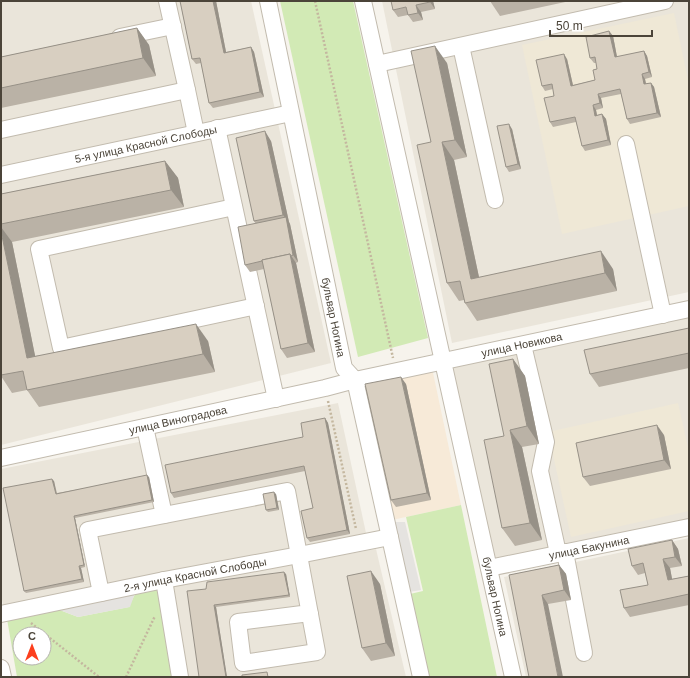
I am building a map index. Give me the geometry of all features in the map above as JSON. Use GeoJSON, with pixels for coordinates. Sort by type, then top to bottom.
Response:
{"type":"FeatureCollection","features":[{"type":"Feature","properties":{"kind":"street"},"geometry":{"type":"LineString","coordinates":[[167,1],[196,133]]}},
{"type":"Feature","properties":{"kind":"street","name":"бульвар Ногина"},"geometry":{"type":"LineString","coordinates":[[268,1],[344,368],[355,380],[421,677]]}},
{"type":"Feature","properties":{"kind":"street","name":"бульвар Ногина"},"geometry":{"type":"LineString","coordinates":[[364,1],[513,677]]}},
{"type":"Feature","properties":{"kind":"street"},"geometry":{"type":"LineString","coordinates":[[378,64],[665,1]]}},
{"type":"Feature","properties":{"kind":"street"},"geometry":{"type":"LineString","coordinates":[[102,41],[173,26]]}},
{"type":"Feature","properties":{"kind":"street"},"geometry":{"type":"LineString","coordinates":[[461,46],[495,200]]}},
{"type":"Feature","properties":{"kind":"street"},"geometry":{"type":"LineString","coordinates":[[1,130],[187,90]]}},
{"type":"Feature","properties":{"kind":"street","name":"5-я улица Красной Слободы"},"geometry":{"type":"LineString","coordinates":[[1,175],[291,113]]}},
{"type":"Feature","properties":{"kind":"street"},"geometry":{"type":"LineString","coordinates":[[217,128],[276,399]]}},
{"type":"Feature","properties":{"kind":"street"},"geometry":{"type":"LineString","coordinates":[[626,144],[663,315]]}},
{"type":"Feature","properties":{"kind":"street"},"geometry":{"type":"LineString","coordinates":[[234,207],[39,249],[61,348],[256,306]]}},
{"type":"Feature","properties":{"kind":"street","name":"улица Новикова"},"geometry":{"type":"LineString","coordinates":[[355,380],[689,309]]}},
{"type":"Feature","properties":{"kind":"street"},"geometry":{"type":"LineString","coordinates":[[523,345],[546,442],[540,472],[562,552],[584,653]]}},
{"type":"Feature","properties":{"kind":"street","name":"улица Виноградова"},"geometry":{"type":"LineString","coordinates":[[1,458],[276,399],[355,380]]}},
{"type":"Feature","properties":{"kind":"street"},"geometry":{"type":"LineString","coordinates":[[145,427],[164,515]]}},
{"type":"Feature","properties":{"kind":"street"},"geometry":{"type":"LineString","coordinates":[[101,593],[88,530],[287,490],[300,555],[317,652],[243,663],[238,622],[310,613]]}},
{"type":"Feature","properties":{"kind":"street","name":"улица Бакунина"},"geometry":{"type":"LineString","coordinates":[[489,568],[689,527]]}},
{"type":"Feature","properties":{"kind":"street","name":"2-я улица Красной Слободы"},"geometry":{"type":"LineString","coordinates":[[9,612],[164,580],[390,537]]}},
{"type":"Feature","properties":{"kind":"street"},"geometry":{"type":"LineString","coordinates":[[164,580],[180,677]]}},
{"type":"Feature","properties":{"kind":"street"},"geometry":{"type":"LineString","coordinates":[[1,668],[2,677]]}},
{"type":"Feature","properties":{"kind":"path"},"geometry":{"type":"LineString","coordinates":[[315,1],[396,372]]}},
{"type":"Feature","properties":{"kind":"path"},"geometry":{"type":"LineString","coordinates":[[325,388],[359,543]]}},
{"type":"Feature","properties":{"kind":"path"},"geometry":{"type":"LineString","coordinates":[[9,612],[99,677]]}},
{"type":"Feature","properties":{"kind":"path"},"geometry":{"type":"LineString","coordinates":[[126,677],[156,613]]}},
{"type":"Feature","properties":{"kind":"shaded area"},"geometry":{"type":"Polygon","coordinates":[[[1,1],[251,1],[331,363],[1,445],[1,1]]]}},
{"type":"Feature","properties":{"kind":"shaded area"},"geometry":{"type":"Polygon","coordinates":[[[382,1],[689,1],[689,292],[452,343],[382,1]]]}},
{"type":"Feature","properties":{"kind":"shaded area"},"geometry":{"type":"Polygon","coordinates":[[[674,13],[689,85],[689,206],[562,234],[522,45],[674,13]]]}},
{"type":"Feature","properties":{"kind":"shaded area"},"geometry":{"type":"Polygon","coordinates":[[[689,309],[689,527],[489,568],[443,362],[689,309]]]}},
{"type":"Feature","properties":{"kind":"shaded area"},"geometry":{"type":"Polygon","coordinates":[[[432,368],[461,505],[392,520],[364,382],[432,368]]]}},
{"type":"Feature","properties":{"kind":"shaded area"},"geometry":{"type":"Polygon","coordinates":[[[338,403],[366,533],[3,605],[1,594],[1,469],[338,403]]]}},
{"type":"Feature","properties":{"kind":"shaded area"},"geometry":{"type":"Polygon","coordinates":[[[678,403],[689,452],[689,511],[571,537],[548,432],[678,403]]]}},
{"type":"Feature","properties":{"kind":"shaded area"},"geometry":{"type":"Polygon","coordinates":[[[394,522],[405,522],[421,590],[409,592],[394,522]]]}},
{"type":"Feature","properties":{"kind":"shaded area"},"geometry":{"type":"Polygon","coordinates":[[[689,538],[689,677],[526,677],[504,577],[689,538]]]}},
{"type":"Feature","properties":{"kind":"shaded area"},"geometry":{"type":"Polygon","coordinates":[[[376,549],[406,677],[185,677],[169,587],[376,549]]]}},
{"type":"Feature","properties":{"kind":"shaded area"},"geometry":{"type":"Polygon","coordinates":[[[141,589],[134,596],[130,607],[78,617],[57,609],[141,589]]]}},
{"type":"Feature","properties":{"kind":"green space"},"geometry":{"type":"Polygon","coordinates":[[[280,1],[353,1],[428,338],[358,357],[280,1]]]}},
{"type":"Feature","properties":{"kind":"green space"},"geometry":{"type":"Polygon","coordinates":[[[461,505],[497,677],[428,677],[410,594],[423,591],[406,517],[461,505]]]}},
{"type":"Feature","properties":{"kind":"green space"},"geometry":{"type":"Polygon","coordinates":[[[141,589],[161,589],[176,677],[17,677],[15,666],[52,666],[52,626],[12,626],[12,648],[7,619],[57,609],[78,617],[129,607],[134,596],[141,589]]]}},
{"type":"Feature","properties":{"kind":"building"},"geometry":{"type":"Polygon","coordinates":[[[180,1],[213,1],[224,53],[251,47],[260,92],[209,103],[200,58],[192,59],[180,1]]]}},
{"type":"Feature","properties":{"kind":"building"},"geometry":{"type":"Polygon","coordinates":[[[391,1],[430,2],[416,5],[418,13],[408,15],[406,7],[393,10],[391,1]]]}},
{"type":"Feature","properties":{"kind":"building"},"geometry":{"type":"Polygon","coordinates":[[[137,28],[143,58],[1,88],[1,57],[137,28]]]}},
{"type":"Feature","properties":{"kind":"building"},"geometry":{"type":"Polygon","coordinates":[[[609,31],[615,57],[644,51],[649,72],[642,74],[644,84],[651,83],[657,113],[627,119],[620,89],[598,94],[600,103],[593,105],[595,116],[602,114],[608,140],[582,146],[575,117],[550,122],[544,98],[554,96],[552,84],[542,86],[536,60],[564,54],[571,86],[595,80],[593,70],[597,69],[595,57],[590,58],[586,37],[609,31]]]}},
{"type":"Feature","properties":{"kind":"building"},"geometry":{"type":"Polygon","coordinates":[[[435,46],[455,140],[442,142],[471,279],[601,251],[605,273],[465,303],[460,281],[447,283],[417,145],[431,142],[411,51],[435,46]]]}},
{"type":"Feature","properties":{"kind":"building"},"geometry":{"type":"Polygon","coordinates":[[[509,124],[518,164],[506,167],[497,126],[509,124]]]}},
{"type":"Feature","properties":{"kind":"building"},"geometry":{"type":"Polygon","coordinates":[[[265,131],[283,215],[254,221],[236,138],[265,131]]]}},
{"type":"Feature","properties":{"kind":"building"},"geometry":{"type":"Polygon","coordinates":[[[165,161],[171,190],[1,224],[1,194],[165,161]]]}},
{"type":"Feature","properties":{"kind":"building"},"geometry":{"type":"Polygon","coordinates":[[[286,217],[293,255],[291,256],[290,254],[245,265],[238,227],[286,217]]]}},
{"type":"Feature","properties":{"kind":"building"},"geometry":{"type":"Polygon","coordinates":[[[1,231],[27,358],[196,324],[203,354],[27,390],[23,371],[1,375],[1,231]]]}},
{"type":"Feature","properties":{"kind":"building"},"geometry":{"type":"Polygon","coordinates":[[[290,254],[308,343],[281,349],[262,260],[290,254]]]}},
{"type":"Feature","properties":{"kind":"building"},"geometry":{"type":"Polygon","coordinates":[[[689,328],[689,353],[590,374],[584,350],[689,328]]]}},
{"type":"Feature","properties":{"kind":"building"},"geometry":{"type":"Polygon","coordinates":[[[513,359],[527,426],[510,430],[530,523],[502,528],[484,440],[504,436],[489,364],[513,359]]]}},
{"type":"Feature","properties":{"kind":"building"},"geometry":{"type":"Polygon","coordinates":[[[401,377],[427,493],[391,500],[365,384],[401,377]]]}},
{"type":"Feature","properties":{"kind":"building"},"geometry":{"type":"Polygon","coordinates":[[[325,418],[347,530],[307,538],[301,511],[313,508],[304,466],[171,493],[165,465],[303,437],[301,423],[325,418]]]}},
{"type":"Feature","properties":{"kind":"building"},"geometry":{"type":"Polygon","coordinates":[[[657,425],[664,460],[583,477],[576,443],[657,425]]]}},
{"type":"Feature","properties":{"kind":"building"},"geometry":{"type":"Polygon","coordinates":[[[147,475],[152,500],[74,516],[84,565],[79,566],[82,579],[24,591],[3,488],[52,479],[56,494],[147,475]]]}},
{"type":"Feature","properties":{"kind":"building"},"geometry":{"type":"Polygon","coordinates":[[[274,492],[277,508],[266,510],[263,494],[274,492]]]}},
{"type":"Feature","properties":{"kind":"building"},"geometry":{"type":"Polygon","coordinates":[[[672,540],[675,557],[663,559],[668,580],[689,576],[689,594],[624,608],[620,590],[648,585],[643,563],[632,566],[628,549],[672,540]]]}},
{"type":"Feature","properties":{"kind":"building"},"geometry":{"type":"Polygon","coordinates":[[[559,565],[564,590],[542,595],[558,677],[529,677],[509,575],[559,565]]]}},
{"type":"Feature","properties":{"kind":"building"},"geometry":{"type":"Polygon","coordinates":[[[371,571],[386,643],[362,648],[347,576],[371,571]]]}},
{"type":"Feature","properties":{"kind":"building"},"geometry":{"type":"Polygon","coordinates":[[[284,572],[289,595],[214,605],[226,677],[199,677],[187,591],[206,589],[207,582],[284,572]]]}},
{"type":"Feature","properties":{"kind":"building"},"geometry":{"type":"Polygon","coordinates":[[[267,672],[268,677],[242,677],[242,675],[267,672]]]}}]}
